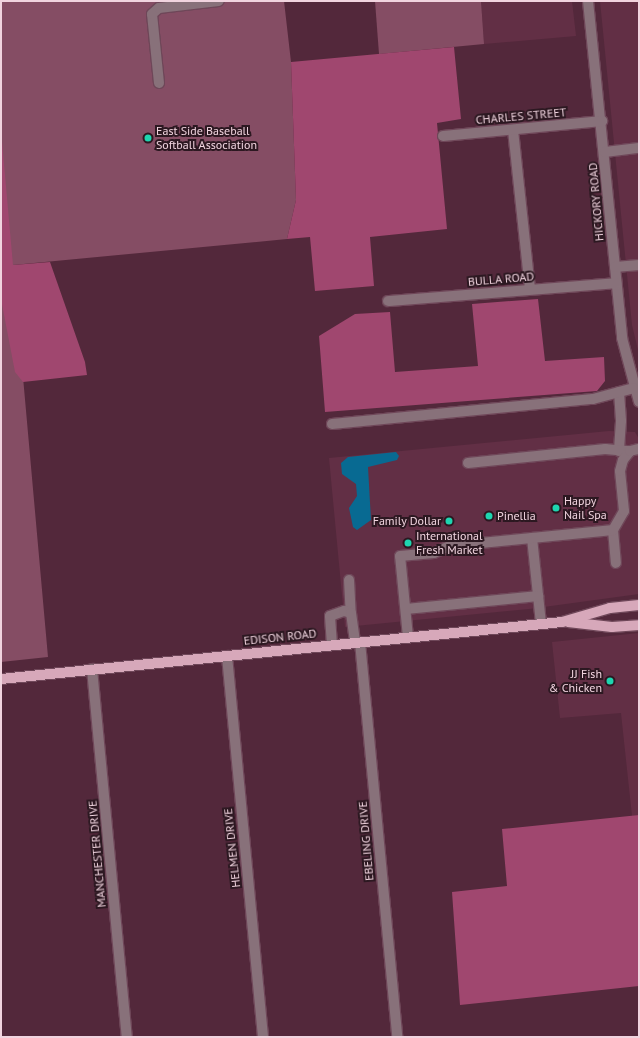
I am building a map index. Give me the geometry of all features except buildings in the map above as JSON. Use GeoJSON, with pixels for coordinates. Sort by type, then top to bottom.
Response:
{"type":"FeatureCollection","features":[{"type":"Feature","properties":{"kind":"main road","name":"EDISON ROAD"},"geometry":{"type":"LineString","coordinates":[[1,679],[562,622],[610,608],[639,605]]}},
{"type":"Feature","properties":{"kind":"main road","name":"EDISON ROAD"},"geometry":{"type":"LineString","coordinates":[[562,622],[612,627],[639,624]]}},
{"type":"Feature","properties":{"kind":"street"},"geometry":{"type":"LineString","coordinates":[[159,83],[152,14],[159,8],[219,1]]}},
{"type":"Feature","properties":{"kind":"street","name":"HICKORY ROAD"},"geometry":{"type":"LineString","coordinates":[[588,1],[602,121],[622,338],[634,388],[639,400]]}},
{"type":"Feature","properties":{"kind":"street","name":"CHARLES STREET"},"geometry":{"type":"LineString","coordinates":[[443,136],[602,121]]}},
{"type":"Feature","properties":{"kind":"street"},"geometry":{"type":"LineString","coordinates":[[513,130],[530,289]]}},
{"type":"Feature","properties":{"kind":"street"},"geometry":{"type":"LineString","coordinates":[[605,152],[639,148]]}},
{"type":"Feature","properties":{"kind":"street"},"geometry":{"type":"LineString","coordinates":[[615,267],[639,265]]}},
{"type":"Feature","properties":{"kind":"street","name":"BULLA ROAD"},"geometry":{"type":"LineString","coordinates":[[388,301],[616,282]]}},
{"type":"Feature","properties":{"kind":"street"},"geometry":{"type":"LineString","coordinates":[[332,424],[593,399],[634,388]]}},
{"type":"Feature","properties":{"kind":"street"},"geometry":{"type":"LineString","coordinates":[[619,392],[621,422],[619,450]]}},
{"type":"Feature","properties":{"kind":"street"},"geometry":{"type":"LineString","coordinates":[[468,463],[605,449],[634,450]]}},
{"type":"Feature","properties":{"kind":"street"},"geometry":{"type":"LineString","coordinates":[[616,563],[613,530],[624,513],[620,471],[623,460],[634,450]]}},
{"type":"Feature","properties":{"kind":"street"},"geometry":{"type":"LineString","coordinates":[[408,637],[400,556],[434,553],[450,546],[613,530]]}},
{"type":"Feature","properties":{"kind":"street"},"geometry":{"type":"LineString","coordinates":[[532,538],[541,624]]}},
{"type":"Feature","properties":{"kind":"street","name":"EBELING DRIVE"},"geometry":{"type":"LineString","coordinates":[[349,580],[351,613],[357,642],[397,1037]]}},
{"type":"Feature","properties":{"kind":"street"},"geometry":{"type":"LineString","coordinates":[[406,609],[538,596]]}},
{"type":"Feature","properties":{"kind":"street"},"geometry":{"type":"LineString","coordinates":[[332,645],[330,616],[333,613],[351,613]]}},
{"type":"Feature","properties":{"kind":"street","name":"HELMEN DRIVE"},"geometry":{"type":"LineString","coordinates":[[227,656],[263,1037]]}},
{"type":"Feature","properties":{"kind":"street","name":"MANCHESTER DRIVE"},"geometry":{"type":"LineString","coordinates":[[92,669],[127,1037]]}},
{"type":"Feature","properties":{"kind":"shaded area","name":"East Side Baseball Softball Association"},"geometry":{"type":"Polygon","coordinates":[[[1,1],[284,1],[291,62],[296,200],[287,239],[13,265],[48,657],[1,662],[1,1]]]}},
{"type":"Feature","properties":{"kind":"shaded area"},"geometry":{"type":"Polygon","coordinates":[[[375,1],[481,1],[484,44],[379,54],[375,1]]]}},
{"type":"Feature","properties":{"kind":"shaded area"},"geometry":{"type":"Polygon","coordinates":[[[481,1],[572,1],[576,36],[484,44],[481,1]]]}},
{"type":"Feature","properties":{"kind":"shaded area"},"geometry":{"type":"Polygon","coordinates":[[[600,1],[639,1],[639,354],[632,325],[600,1]]]}},
{"type":"Feature","properties":{"kind":"shaded area"},"geometry":{"type":"Polygon","coordinates":[[[454,47],[461,119],[437,123],[447,229],[370,237],[374,286],[315,291],[310,237],[287,239],[296,200],[291,62],[454,47]]]}},
{"type":"Feature","properties":{"kind":"shaded area"},"geometry":{"type":"Polygon","coordinates":[[[1,130],[13,265],[50,262],[85,362],[87,375],[23,382],[15,372],[1,299],[1,130]]]}},
{"type":"Feature","properties":{"kind":"shaded area"},"geometry":{"type":"Polygon","coordinates":[[[538,299],[545,361],[604,357],[605,381],[597,391],[325,412],[319,336],[355,314],[390,312],[395,372],[478,366],[472,304],[538,299]]]}},
{"type":"Feature","properties":{"kind":"shaded area"},"geometry":{"type":"Polygon","coordinates":[[[609,431],[635,432],[639,439],[639,594],[529,609],[345,627],[329,458],[609,431]]]}},
{"type":"Feature","properties":{"kind":"shaded area"},"geometry":{"type":"Polygon","coordinates":[[[639,633],[639,815],[632,816],[621,713],[560,718],[552,642],[639,633]]]}},
{"type":"Feature","properties":{"kind":"shaded area"},"geometry":{"type":"Polygon","coordinates":[[[639,815],[639,986],[460,1005],[452,892],[507,886],[502,829],[639,815]]]}},
{"type":"Feature","properties":{"kind":"water"},"geometry":{"type":"Polygon","coordinates":[[[396,452],[399,456],[397,460],[368,467],[371,520],[357,530],[353,527],[349,508],[357,496],[356,484],[342,474],[341,463],[348,457],[396,452]]]}},
{"type":"Feature","properties":{"kind":"place","name":"East Side Baseball Softball Association"},"geometry":{"type":"Point","coordinates":[148,138]}},
{"type":"Feature","properties":{"kind":"place","name":"Happy Nail Spa"},"geometry":{"type":"Point","coordinates":[556,508]}},
{"type":"Feature","properties":{"kind":"place","name":"Pinellia"},"geometry":{"type":"Point","coordinates":[489,516]}},
{"type":"Feature","properties":{"kind":"place","name":"Family Dollar"},"geometry":{"type":"Point","coordinates":[449,521]}},
{"type":"Feature","properties":{"kind":"place","name":"International Fresh Market"},"geometry":{"type":"Point","coordinates":[408,543]}},
{"type":"Feature","properties":{"kind":"place","name":"JJ Fish & Chicken"},"geometry":{"type":"Point","coordinates":[610,681]}}]}
